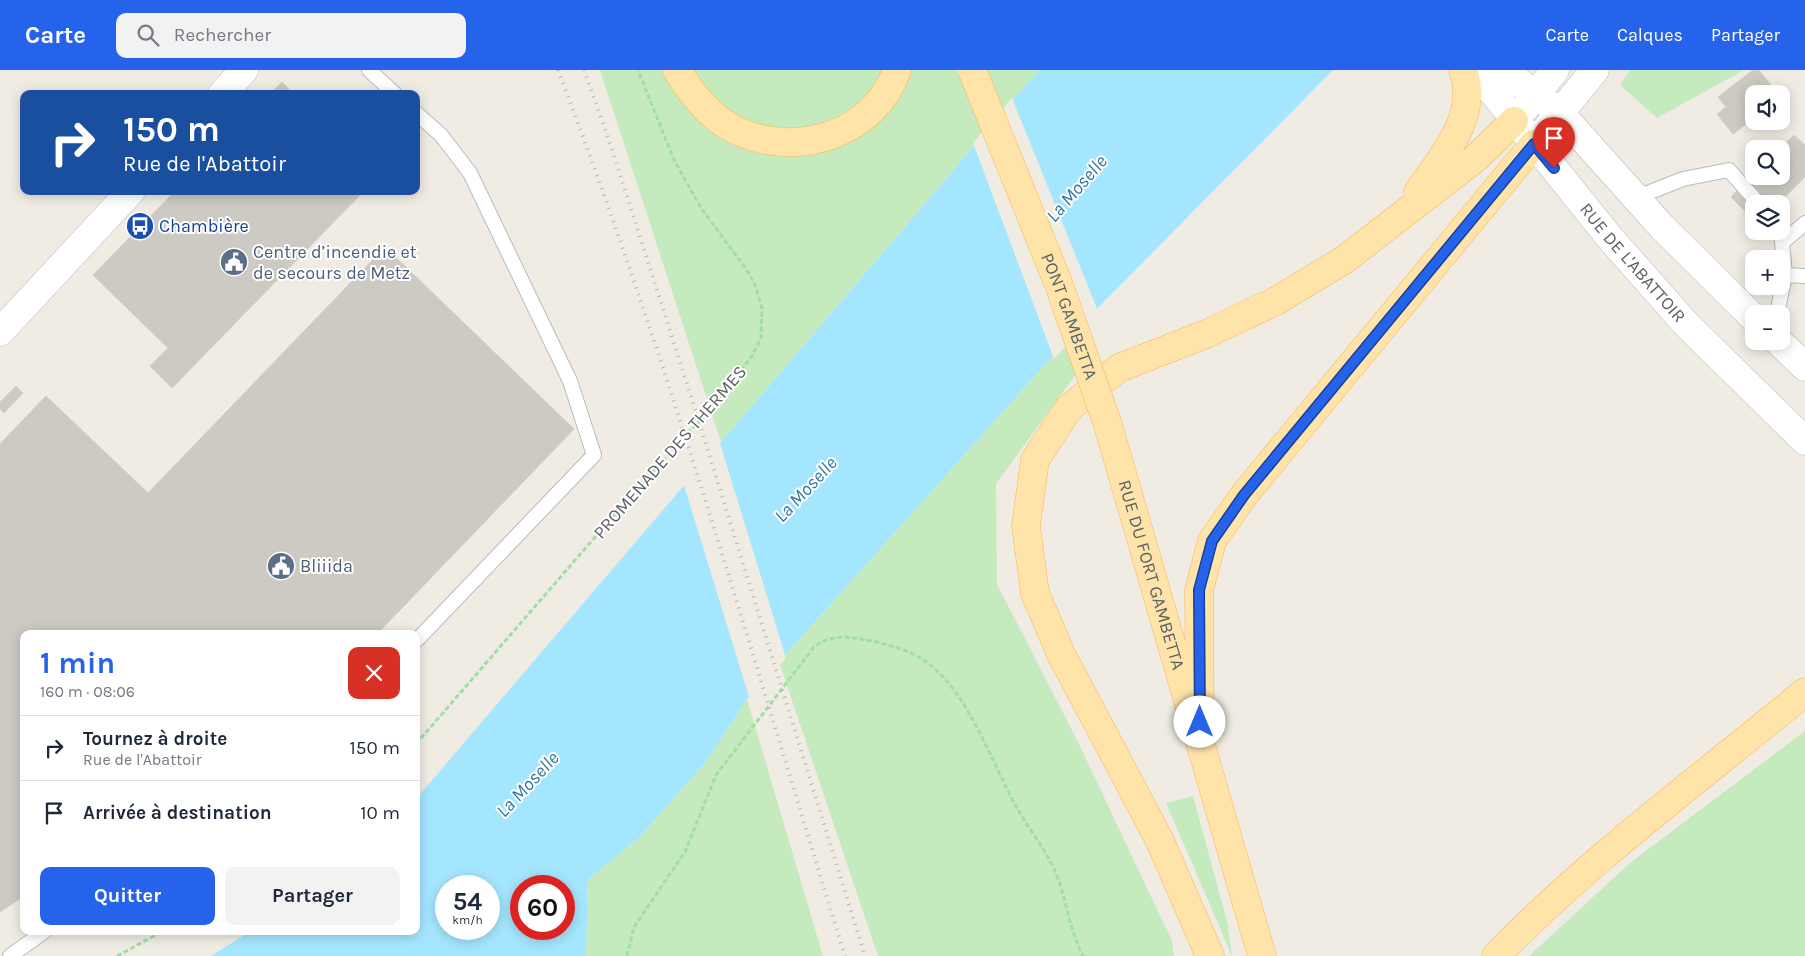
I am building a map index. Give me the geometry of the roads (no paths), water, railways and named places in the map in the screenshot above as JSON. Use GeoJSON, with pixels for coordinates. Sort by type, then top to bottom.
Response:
{"type":"FeatureCollection","features":[{"type":"Feature","properties":{"kind":"main road"},"geometry":{"type":"LineString","coordinates":[[226,90],[244,70]]}},
{"type":"Feature","properties":{"kind":"main road"},"geometry":{"type":"LineString","coordinates":[[678,70],[701,103],[718,118],[740,133],[760,139],[786,143],[812,141],[833,136],[854,124],[873,108],[884,95],[897,70]]}},
{"type":"Feature","properties":{"kind":"main road","name":"PONT GAMBETTA"},"geometry":{"type":"LineString","coordinates":[[972,70],[1059,285],[1108,425]]}},
{"type":"Feature","properties":{"kind":"main road"},"geometry":{"type":"LineString","coordinates":[[1405,212],[1457,135],[1467,104],[1463,70]]}},
{"type":"Feature","properties":{"kind":"main road","name":"RUE DE L'ABATTOIR"},"geometry":{"type":"LineString","coordinates":[[1475,70],[1514,121],[1610,238],[1686,324],[1805,441]]}},
{"type":"Feature","properties":{"kind":"main road"},"geometry":{"type":"LineString","coordinates":[[1503,70],[1543,80],[1560,113],[1635,198],[1745,309]]}},
{"type":"Feature","properties":{"kind":"main road"},"geometry":{"type":"LineString","coordinates":[[1200,741],[1199,590],[1212,541],[1244,495],[1595,70]]}},
{"type":"Feature","properties":{"kind":"main road"},"geometry":{"type":"LineString","coordinates":[[1210,956],[1160,841],[1061,654],[1035,593],[1026,526],[1035,460],[1069,408],[1119,368],[1206,334],[1276,301],[1344,260],[1476,158],[1514,121],[1543,80]]}},
{"type":"Feature","properties":{"kind":"main road"},"geometry":{"type":"LineString","coordinates":[[0,332],[127,195]]}},
{"type":"Feature","properties":{"kind":"main road"},"geometry":{"type":"LineString","coordinates":[[1787,350],[1805,367]]}},
{"type":"Feature","properties":{"kind":"main road","name":"RUE DU FORT GAMBETTA"},"geometry":{"type":"LineString","coordinates":[[1108,425],[1262,956]]}},
{"type":"Feature","properties":{"kind":"main road"},"geometry":{"type":"LineString","coordinates":[[1496,956],[1528,923],[1602,858],[1805,692]]}},
{"type":"Feature","properties":{"kind":"lane"},"geometry":{"type":"LineString","coordinates":[[369,70],[391,90]]}},
{"type":"Feature","properties":{"kind":"lane"},"geometry":{"type":"LineString","coordinates":[[420,117],[441,135],[470,173],[570,380],[594,455],[420,637]]}},
{"type":"Feature","properties":{"kind":"lane"},"geometry":{"type":"LineString","coordinates":[[1635,198],[1683,179],[1729,170],[1751,195]]}},
{"type":"Feature","properties":{"kind":"lane"},"geometry":{"type":"LineString","coordinates":[[1790,232],[1805,223]]}},
{"type":"Feature","properties":{"kind":"lane"},"geometry":{"type":"LineString","coordinates":[[1790,275],[1805,276]]}},
{"type":"Feature","properties":{"kind":"lane"},"geometry":{"type":"LineString","coordinates":[[10,956],[39,935]]}},
{"type":"Feature","properties":{"kind":"water","name":"La Moselle"},"geometry":{"type":"Polygon","coordinates":[[[1039,70],[1333,70],[1075,331],[747,699],[708,759],[638,839],[588,879],[586,956],[211,956],[245,935],[420,935],[420,794],[1039,70]]]}},
{"type":"Feature","properties":{"kind":"railway"},"geometry":{"type":"LineString","coordinates":[[558,70],[637,289],[709,511],[845,956]]}},
{"type":"Feature","properties":{"kind":"railway"},"geometry":{"type":"LineString","coordinates":[[584,70],[611,146],[695,409],[865,956]]}},
{"type":"Feature","properties":{"kind":"place","name":"Chambière"},"geometry":{"type":"Point","coordinates":[140,226]}},
{"type":"Feature","properties":{"kind":"place","name":"Centre d’incendie et de secours de Metz"},"geometry":{"type":"Point","coordinates":[234,262]}},
{"type":"Feature","properties":{"kind":"place","name":"Bliiida"},"geometry":{"type":"Point","coordinates":[281,566]}}]}
